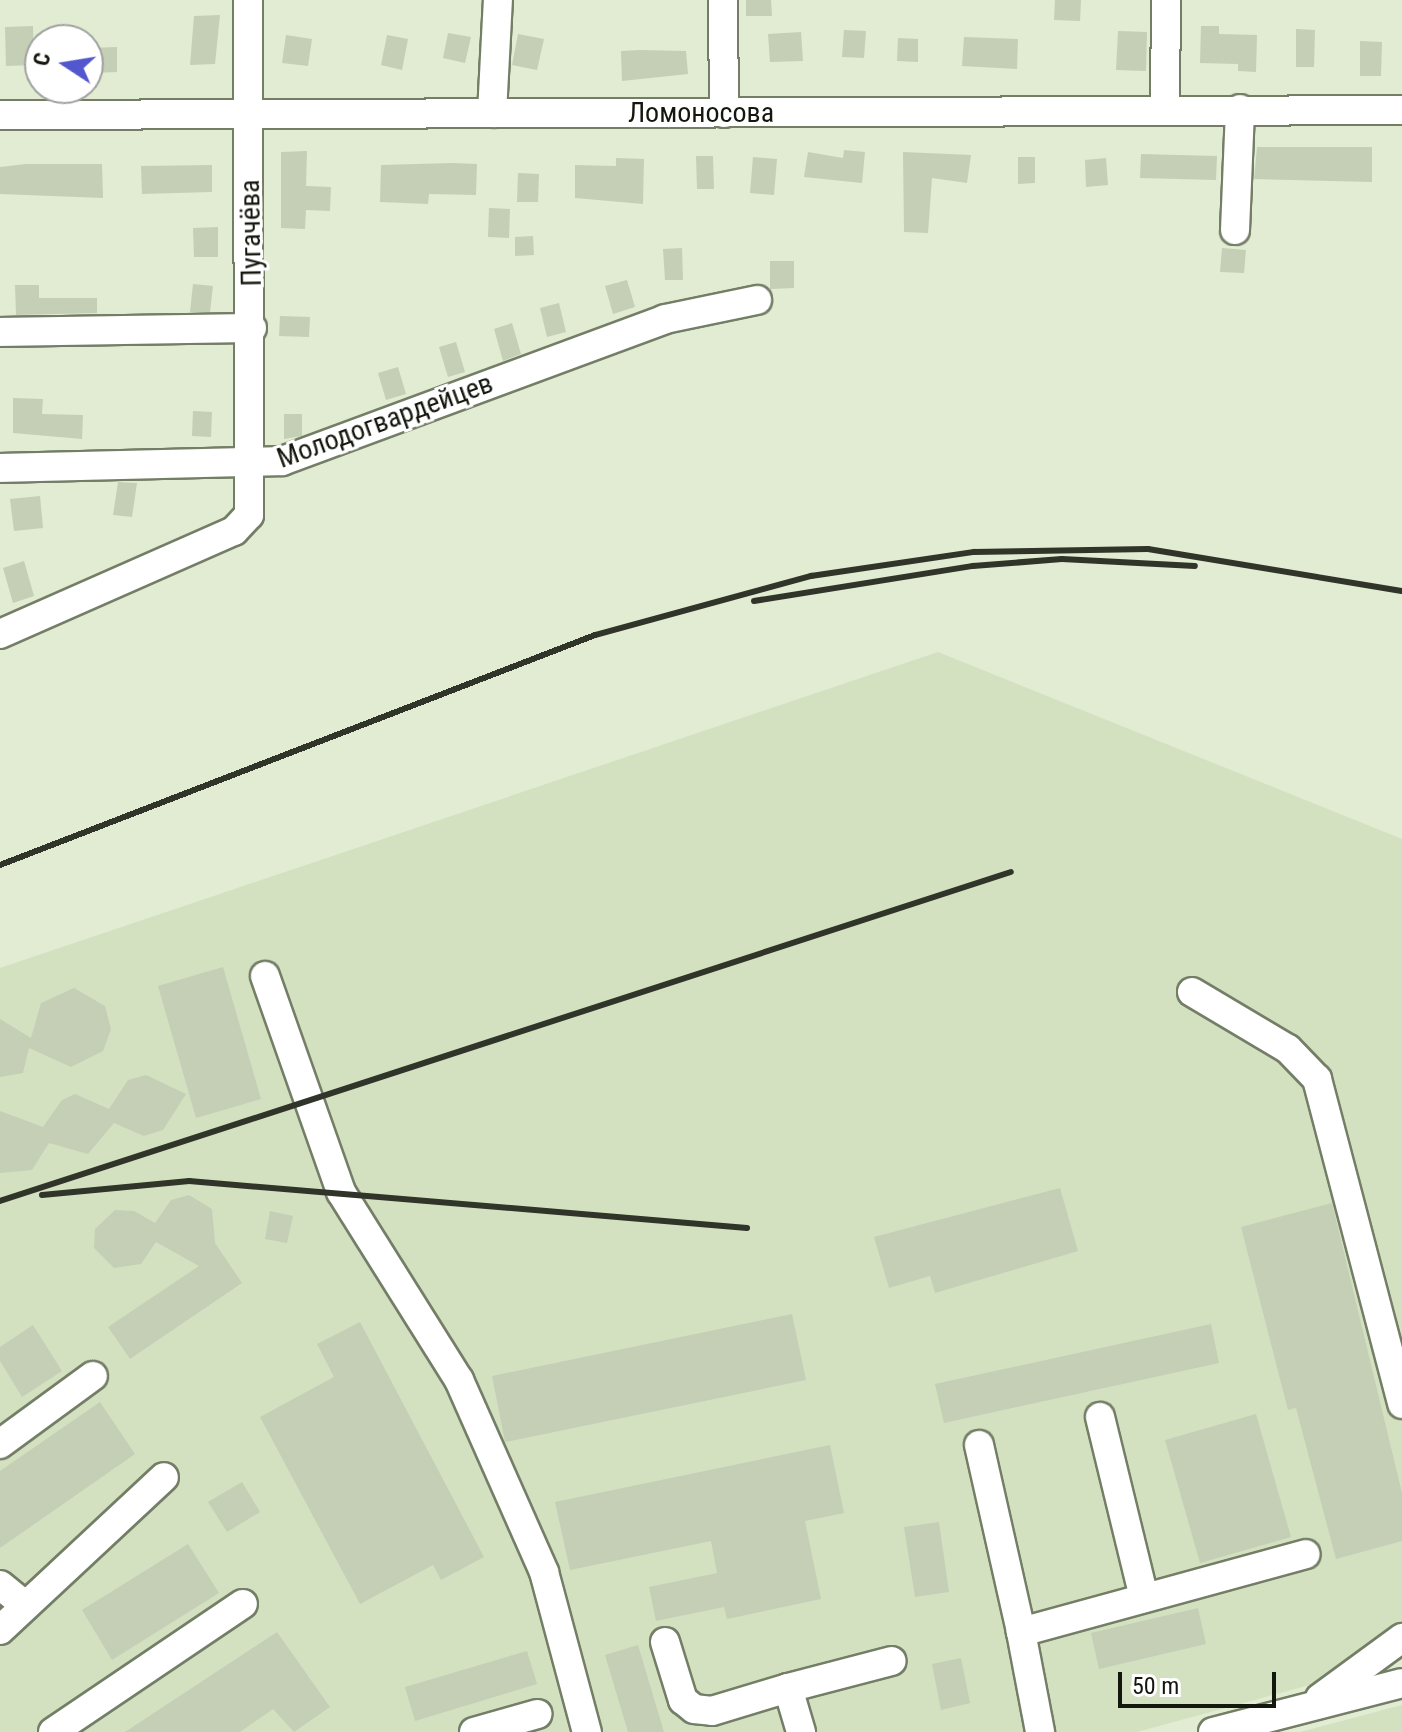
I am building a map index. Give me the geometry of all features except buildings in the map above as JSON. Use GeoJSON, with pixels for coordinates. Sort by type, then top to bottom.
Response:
{"type":"FeatureCollection","features":[{"type":"Feature","properties":{"kind":"street","name":"Пугачёва"},"geometry":{"type":"LineString","coordinates":[[0,634],[241,527],[251,509],[254,465],[248,0]]}},
{"type":"Feature","properties":{"kind":"street"},"geometry":{"type":"LineString","coordinates":[[492,113],[498,0]]}},
{"type":"Feature","properties":{"kind":"street"},"geometry":{"type":"LineString","coordinates":[[723,0],[724,113]]}},
{"type":"Feature","properties":{"kind":"street"},"geometry":{"type":"LineString","coordinates":[[1165,108],[1166,0]]}},
{"type":"Feature","properties":{"kind":"street","name":"Ломоносова"},"geometry":{"type":"LineString","coordinates":[[0,115],[1165,108],[1402,110]]}},
{"type":"Feature","properties":{"kind":"street"},"geometry":{"type":"LineString","coordinates":[[1235,230],[1240,109]]}},
{"type":"Feature","properties":{"kind":"street","name":"Молодогвардейцев"},"geometry":{"type":"LineString","coordinates":[[0,468],[254,465],[282,461],[665,319],[757,300]]}},
{"type":"Feature","properties":{"kind":"street"},"geometry":{"type":"LineString","coordinates":[[0,332],[252,328]]}},
{"type":"Feature","properties":{"kind":"street"},"geometry":{"type":"LineString","coordinates":[[265,976],[341,1192],[459,1380],[544,1572],[587,1732]]}},
{"type":"Feature","properties":{"kind":"street"},"geometry":{"type":"LineString","coordinates":[[1192,992],[1288,1049],[1317,1079],[1402,1404]]}},
{"type":"Feature","properties":{"kind":"street"},"geometry":{"type":"LineString","coordinates":[[0,1444],[93,1376]]}},
{"type":"Feature","properties":{"kind":"street"},"geometry":{"type":"LineString","coordinates":[[1100,1417],[1144,1598]]}},
{"type":"Feature","properties":{"kind":"street"},"geometry":{"type":"LineString","coordinates":[[979,1445],[1040,1732]]}},
{"type":"Feature","properties":{"kind":"street"},"geometry":{"type":"LineString","coordinates":[[0,1630],[164,1477]]}},
{"type":"Feature","properties":{"kind":"street"},"geometry":{"type":"LineString","coordinates":[[1021,1632],[1306,1554]]}},
{"type":"Feature","properties":{"kind":"street"},"geometry":{"type":"LineString","coordinates":[[0,1585],[26,1606]]}},
{"type":"Feature","properties":{"kind":"street"},"geometry":{"type":"LineString","coordinates":[[53,1732],[243,1604]]}},
{"type":"Feature","properties":{"kind":"street"},"geometry":{"type":"LineString","coordinates":[[1313,1704],[1402,1638]]}},
{"type":"Feature","properties":{"kind":"street"},"geometry":{"type":"LineString","coordinates":[[665,1642],[683,1700],[700,1712],[892,1661]]}},
{"type":"Feature","properties":{"kind":"street"},"geometry":{"type":"LineString","coordinates":[[1213,1732],[1313,1704],[1401,1687]]}},
{"type":"Feature","properties":{"kind":"street"},"geometry":{"type":"LineString","coordinates":[[788,1688],[801,1732]]}},
{"type":"Feature","properties":{"kind":"street"},"geometry":{"type":"LineString","coordinates":[[474,1732],[537,1714]]}},
{"type":"Feature","properties":{"kind":"shaded area"},"geometry":{"type":"Polygon","coordinates":[[[938,652],[1402,839],[1402,1660],[1137,1732],[0,1732],[0,968],[938,652]]]}},
{"type":"Feature","properties":{"kind":"shaded area"},"geometry":{"type":"Polygon","coordinates":[[[1402,1705],[1402,1732],[1300,1732],[1402,1705]]]}},
{"type":"Feature","properties":{"kind":"railway"},"geometry":{"type":"LineString","coordinates":[[0,865],[595,635],[811,576],[974,552],[1148,549],[1402,591]]}},
{"type":"Feature","properties":{"kind":"railway"},"geometry":{"type":"LineString","coordinates":[[754,601],[973,566],[1062,559],[1195,566]]}},
{"type":"Feature","properties":{"kind":"railway"},"geometry":{"type":"LineString","coordinates":[[0,1201],[1011,872]]}},
{"type":"Feature","properties":{"kind":"railway"},"geometry":{"type":"LineString","coordinates":[[42,1195],[189,1181],[747,1228]]}}]}
